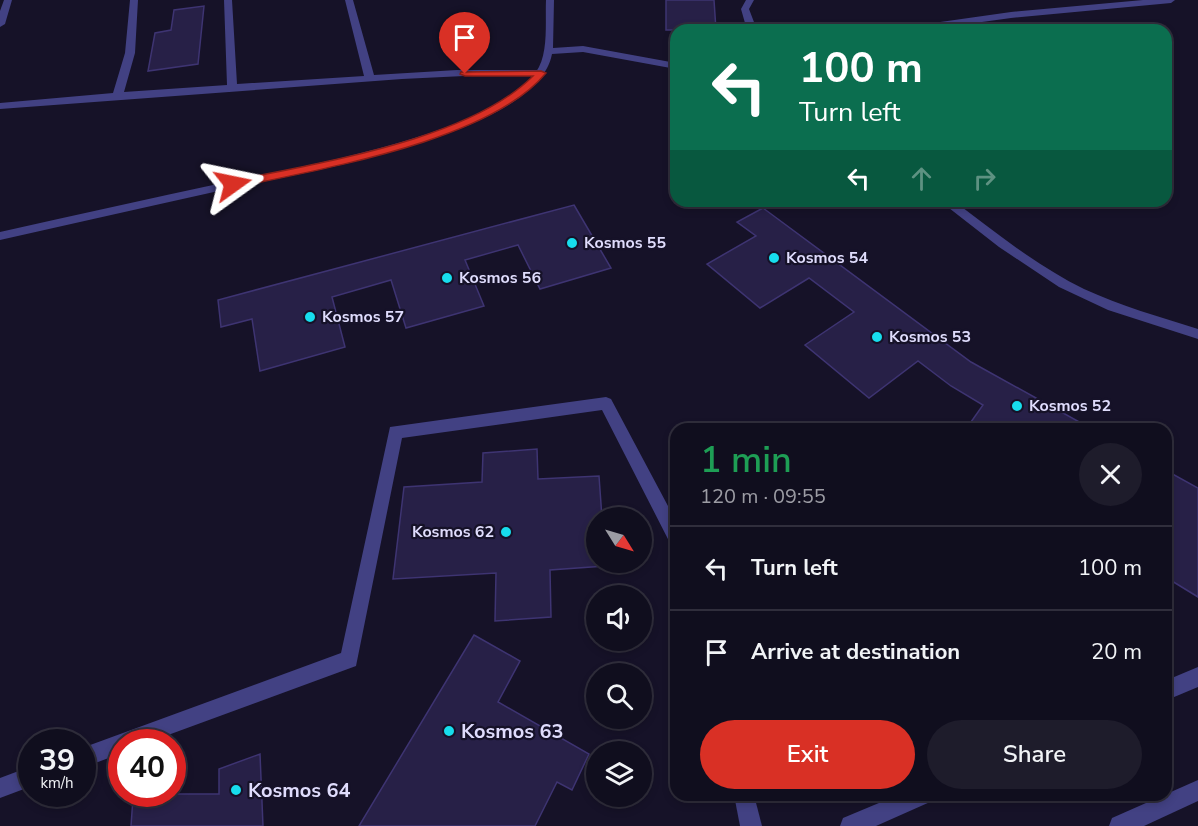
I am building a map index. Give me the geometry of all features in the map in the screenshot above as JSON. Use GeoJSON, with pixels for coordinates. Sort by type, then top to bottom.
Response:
{"type":"FeatureCollection","features":[{"type":"Feature","properties":{"kind":"street"},"geometry":{"type":"LineString","coordinates":[[0,24],[8,0]]}},
{"type":"Feature","properties":{"kind":"street"},"geometry":{"type":"LineString","coordinates":[[118,95],[130,53],[134,0]]}},
{"type":"Feature","properties":{"kind":"street"},"geometry":{"type":"LineString","coordinates":[[228,0],[232,88]]}},
{"type":"Feature","properties":{"kind":"street"},"geometry":{"type":"LineString","coordinates":[[349,0],[370,79]]}},
{"type":"Feature","properties":{"kind":"street"},"geometry":{"type":"LineString","coordinates":[[0,236],[373,154],[447,130],[490,111],[524,91],[541,73],[547,61],[550,0]]}},
{"type":"Feature","properties":{"kind":"street"},"geometry":{"type":"LineString","coordinates":[[750,0],[747,2],[746,9],[750,24]]}},
{"type":"Feature","properties":{"kind":"street"},"geometry":{"type":"LineString","coordinates":[[947,24],[1011,15],[1171,0]]}},
{"type":"Feature","properties":{"kind":"street"},"geometry":{"type":"LineString","coordinates":[[548,51],[583,49],[670,65]]}},
{"type":"Feature","properties":{"kind":"street"},"geometry":{"type":"LineString","coordinates":[[0,106],[118,95],[370,79],[495,72],[541,73]]}},
{"type":"Feature","properties":{"kind":"street"},"geometry":{"type":"LineString","coordinates":[[954,207],[1015,254],[1066,285],[1131,313],[1198,334]]}},
{"type":"Feature","properties":{"kind":"street"},"geometry":{"type":"LineString","coordinates":[[160,729],[349,659],[395,432],[606,403],[670,526]]}},
{"type":"Feature","properties":{"kind":"street"},"geometry":{"type":"LineString","coordinates":[[1172,688],[1198,677]]}},
{"type":"Feature","properties":{"kind":"street"},"geometry":{"type":"LineString","coordinates":[[0,788],[18,781]]}},
{"type":"Feature","properties":{"kind":"street"},"geometry":{"type":"LineString","coordinates":[[1120,826],[1198,790]]}},
{"type":"Feature","properties":{"kind":"street"},"geometry":{"type":"LineString","coordinates":[[745,801],[751,826]]}},
{"type":"Feature","properties":{"kind":"street"},"geometry":{"type":"LineString","coordinates":[[851,826],[909,801]]}},
{"type":"Feature","properties":{"kind":"building"},"geometry":{"type":"Polygon","coordinates":[[[666,0],[714,0],[716,24],[670,24],[670,30],[666,30],[666,0]]]}},
{"type":"Feature","properties":{"kind":"building"},"geometry":{"type":"Polygon","coordinates":[[[204,6],[198,64],[148,71],[155,33],[171,30],[174,10],[204,6]]]}},
{"type":"Feature","properties":{"kind":"building"},"geometry":{"type":"Polygon","coordinates":[[[574,205],[611,268],[540,289],[518,245],[465,260],[484,306],[406,328],[391,280],[332,297],[345,347],[260,371],[252,319],[221,327],[218,300],[574,205]]]}},
{"type":"Feature","properties":{"kind":"building"},"geometry":{"type":"Polygon","coordinates":[[[763,208],[971,362],[1081,423],[970,423],[983,405],[951,386],[918,361],[869,398],[805,345],[854,312],[809,278],[760,308],[707,264],[756,236],[737,222],[763,208]]]}},
{"type":"Feature","properties":{"kind":"building","name":"Kosmos 62"},"geometry":{"type":"Polygon","coordinates":[[[537,449],[538,479],[599,476],[601,507],[586,507],[586,567],[550,570],[551,617],[495,621],[496,573],[393,579],[404,487],[482,482],[483,453],[537,449]]]}},
{"type":"Feature","properties":{"kind":"building"},"geometry":{"type":"Polygon","coordinates":[[[1172,474],[1198,488],[1198,597],[1172,581],[1172,474]]]}},
{"type":"Feature","properties":{"kind":"building","name":"Kosmos 63"},"geometry":{"type":"Polygon","coordinates":[[[474,635],[520,661],[498,702],[586,752],[586,760],[572,790],[557,782],[535,826],[359,826],[474,635]]]}},
{"type":"Feature","properties":{"kind":"building","name":"Kosmos 64"},"geometry":{"type":"Polygon","coordinates":[[[260,754],[263,826],[131,826],[132,807],[186,807],[186,794],[219,794],[219,769],[260,754]]]}},
{"type":"Feature","properties":{"kind":"place","name":"Kosmos 55"},"geometry":{"type":"Point","coordinates":[572,243]}},
{"type":"Feature","properties":{"kind":"place","name":"Kosmos 54"},"geometry":{"type":"Point","coordinates":[774,258]}},
{"type":"Feature","properties":{"kind":"place","name":"Kosmos 56"},"geometry":{"type":"Point","coordinates":[447,278]}},
{"type":"Feature","properties":{"kind":"place","name":"Kosmos 57"},"geometry":{"type":"Point","coordinates":[310,317]}},
{"type":"Feature","properties":{"kind":"place","name":"Kosmos 53"},"geometry":{"type":"Point","coordinates":[877,337]}},
{"type":"Feature","properties":{"kind":"place","name":"Kosmos 52"},"geometry":{"type":"Point","coordinates":[1017,406]}},
{"type":"Feature","properties":{"kind":"place","name":"Kosmos 62"},"geometry":{"type":"Point","coordinates":[506,532]}},
{"type":"Feature","properties":{"kind":"place","name":"Kosmos 63"},"geometry":{"type":"Point","coordinates":[449,731]}},
{"type":"Feature","properties":{"kind":"place","name":"Kosmos 64"},"geometry":{"type":"Point","coordinates":[236,790]}},
{"type":"Feature","properties":{"kind":"route"},"geometry":{"type":"LineString","coordinates":[[233,184],[373,154],[447,130],[490,111],[524,91],[541,73],[465,74]]}}]}
